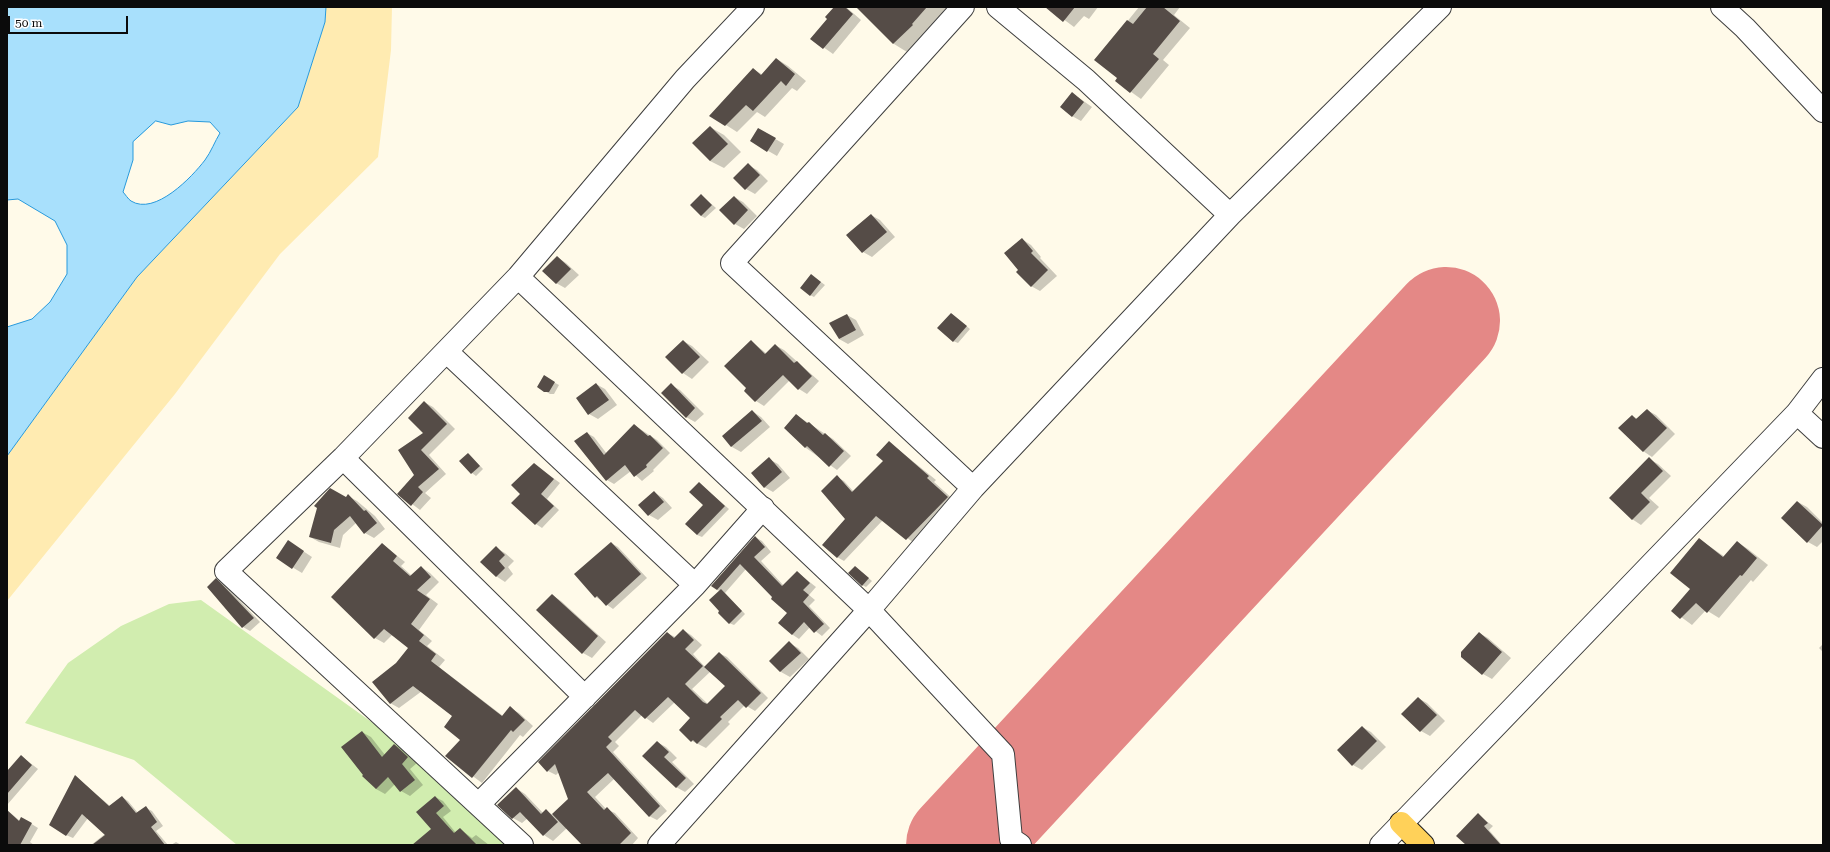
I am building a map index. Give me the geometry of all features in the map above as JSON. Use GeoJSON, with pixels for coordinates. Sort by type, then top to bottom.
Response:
{"type":"FeatureCollection","features":[{"type":"Feature","properties":{"kind":"main road"},"geometry":{"type":"LineString","coordinates":[[1401,823],[1422,845]]}},
{"type":"Feature","properties":{"kind":"street"},"geometry":{"type":"LineString","coordinates":[[522,845],[226,571],[343,458],[518,277],[685,79],[753,7]]}},
{"type":"Feature","properties":{"kind":"street"},"geometry":{"type":"LineString","coordinates":[[963,7],[732,263],[973,488]]}},
{"type":"Feature","properties":{"kind":"street"},"geometry":{"type":"LineString","coordinates":[[998,7],[1086,80],[1230,215]]}},
{"type":"Feature","properties":{"kind":"street"},"geometry":{"type":"LineString","coordinates":[[659,845],[869,610],[973,488],[1230,215],[1440,7]]}},
{"type":"Feature","properties":{"kind":"street"},"geometry":{"type":"LineString","coordinates":[[1722,7],[1745,28],[1823,111]]}},
{"type":"Feature","properties":{"kind":"street"},"geometry":{"type":"LineString","coordinates":[[518,277],[869,610],[1003,754],[1010,839],[1020,845]]}},
{"type":"Feature","properties":{"kind":"street"},"geometry":{"type":"LineString","coordinates":[[447,352],[695,585]]}},
{"type":"Feature","properties":{"kind":"street"},"geometry":{"type":"LineString","coordinates":[[1381,845],[1797,413],[1823,379]]}},
{"type":"Feature","properties":{"kind":"street"},"geometry":{"type":"LineString","coordinates":[[1797,413],[1823,437]]}},
{"type":"Feature","properties":{"kind":"street"},"geometry":{"type":"LineString","coordinates":[[343,458],[585,697]]}},
{"type":"Feature","properties":{"kind":"street"},"geometry":{"type":"LineString","coordinates":[[479,804],[695,585],[763,508]]}},
{"type":"Feature","properties":{"kind":"green space"},"geometry":{"type":"Polygon","coordinates":[[[201,600],[412,751],[513,845],[237,845],[134,760],[25,723],[68,663],[121,626],[169,604],[201,600]]]}},
{"type":"Feature","properties":{"kind":"sand"},"geometry":{"type":"Polygon","coordinates":[[[326,7],[392,7],[391,50],[378,157],[280,254],[175,394],[7,601],[7,456],[137,277],[298,107],[325,22],[326,7]]]}},
{"type":"Feature","properties":{"kind":"water"},"geometry":{"type":"Polygon","coordinates":[[[7,7],[326,7],[325,22],[298,107],[137,277],[7,456],[7,327],[32,319],[50,302],[67,274],[67,245],[55,221],[18,199],[7,200],[7,7]],[[156,121],[133,142],[133,160],[123,192],[131,201],[141,204],[151,203],[162,199],[172,192],[191,176],[205,160],[220,133],[210,122],[188,121],[171,125],[156,121]]]}},
{"type":"Feature","properties":{"kind":"building"},"geometry":{"type":"Polygon","coordinates":[[[834,7],[845,7],[853,14],[823,49],[810,39],[827,19],[825,17],[834,7]]]}},
{"type":"Feature","properties":{"kind":"building"},"geometry":{"type":"Polygon","coordinates":[[[856,7],[927,7],[912,24],[913,25],[893,44],[856,7]]]}},
{"type":"Feature","properties":{"kind":"building"},"geometry":{"type":"Polygon","coordinates":[[[1045,7],[1075,7],[1063,22],[1045,7]]]}},
{"type":"Feature","properties":{"kind":"building"},"geometry":{"type":"Polygon","coordinates":[[[1147,7],[1163,7],[1180,21],[1153,54],[1159,59],[1130,93],[1115,81],[1117,78],[1094,60],[1127,20],[1133,24],[1147,7]]]}},
{"type":"Feature","properties":{"kind":"building"},"geometry":{"type":"Polygon","coordinates":[[[776,58],[795,74],[786,86],[781,81],[753,111],[746,105],[725,126],[709,116],[753,68],[761,75],[776,58]]]}},
{"type":"Feature","properties":{"kind":"building"},"geometry":{"type":"Polygon","coordinates":[[[1072,92],[1084,102],[1072,117],[1060,107],[1072,92]]]}},
{"type":"Feature","properties":{"kind":"building"},"geometry":{"type":"Polygon","coordinates":[[[710,126],[728,144],[710,161],[692,143],[710,126]]]}},
{"type":"Feature","properties":{"kind":"building"},"geometry":{"type":"Polygon","coordinates":[[[758,128],[776,138],[767,152],[750,141],[758,128]]]}},
{"type":"Feature","properties":{"kind":"building"},"geometry":{"type":"Polygon","coordinates":[[[748,163],[760,175],[745,190],[733,178],[748,163]]]}},
{"type":"Feature","properties":{"kind":"building"},"geometry":{"type":"Polygon","coordinates":[[[701,194],[712,205],[701,216],[690,205],[701,194]]]}},
{"type":"Feature","properties":{"kind":"building"},"geometry":{"type":"Polygon","coordinates":[[[734,196],[748,210],[734,225],[719,210],[734,196]]]}},
{"type":"Feature","properties":{"kind":"building"},"geometry":{"type":"Polygon","coordinates":[[[871,214],[887,232],[862,253],[846,235],[871,214]]]}},
{"type":"Feature","properties":{"kind":"building"},"geometry":{"type":"Polygon","coordinates":[[[1022,238],[1033,251],[1031,253],[1048,270],[1031,287],[1016,272],[1018,270],[1004,253],[1022,238]]]}},
{"type":"Feature","properties":{"kind":"building"},"geometry":{"type":"Polygon","coordinates":[[[557,256],[571,269],[556,284],[542,271],[557,256]]]}},
{"type":"Feature","properties":{"kind":"building"},"geometry":{"type":"Polygon","coordinates":[[[811,274],[821,282],[810,296],[800,288],[811,274]]]}},
{"type":"Feature","properties":{"kind":"building"},"geometry":{"type":"Polygon","coordinates":[[[951,313],[967,326],[953,342],[937,328],[951,313]]]}},
{"type":"Feature","properties":{"kind":"building"},"geometry":{"type":"Polygon","coordinates":[[[847,314],[856,330],[839,339],[829,323],[847,314]]]}},
{"type":"Feature","properties":{"kind":"building"},"geometry":{"type":"Polygon","coordinates":[[[683,340],[700,357],[682,374],[665,357],[683,340]]]}},
{"type":"Feature","properties":{"kind":"building"},"geometry":{"type":"Polygon","coordinates":[[[751,340],[765,354],[775,344],[794,363],[797,361],[812,376],[798,390],[783,375],[755,402],[744,391],[746,388],[724,366],[751,340]]]}},
{"type":"Feature","properties":{"kind":"building"},"geometry":{"type":"Polygon","coordinates":[[[544,375],[555,382],[549,392],[544,392],[537,387],[544,375]]]}},
{"type":"Feature","properties":{"kind":"building"},"geometry":{"type":"Polygon","coordinates":[[[596,383],[609,400],[588,415],[576,398],[596,383]]]}},
{"type":"Feature","properties":{"kind":"building"},"geometry":{"type":"Polygon","coordinates":[[[671,383],[695,408],[686,418],[661,393],[671,383]]]}},
{"type":"Feature","properties":{"kind":"building"},"geometry":{"type":"Polygon","coordinates":[[[424,401],[447,424],[421,450],[439,469],[418,487],[423,492],[411,506],[397,494],[414,475],[398,450],[423,433],[408,418],[424,401]]]}},
{"type":"Feature","properties":{"kind":"building"},"geometry":{"type":"Polygon","coordinates":[[[1647,409],[1667,428],[1643,452],[1618,428],[1632,415],[1636,419],[1647,409]]]}},
{"type":"Feature","properties":{"kind":"building"},"geometry":{"type":"Polygon","coordinates":[[[752,410],[762,421],[731,447],[722,436],[752,410]]]}},
{"type":"Feature","properties":{"kind":"building"},"geometry":{"type":"Polygon","coordinates":[[[796,414],[807,423],[809,422],[823,435],[825,433],[844,451],[829,467],[807,446],[805,448],[784,428],[796,414]]]}},
{"type":"Feature","properties":{"kind":"building"},"geometry":{"type":"Polygon","coordinates":[[[634,424],[648,436],[650,435],[663,448],[646,465],[647,467],[634,477],[625,465],[606,481],[574,441],[587,432],[604,455],[634,424]]]}},
{"type":"Feature","properties":{"kind":"building"},"geometry":{"type":"Polygon","coordinates":[[[889,441],[929,476],[927,478],[948,497],[906,540],[876,516],[837,558],[822,545],[845,519],[821,491],[837,475],[852,492],[883,461],[876,455],[889,441]]]}},
{"type":"Feature","properties":{"kind":"building"},"geometry":{"type":"Polygon","coordinates":[[[468,453],[480,466],[471,474],[459,461],[468,453]]]}},
{"type":"Feature","properties":{"kind":"building"},"geometry":{"type":"Polygon","coordinates":[[[769,457],[782,472],[764,488],[751,473],[769,457]]]}},
{"type":"Feature","properties":{"kind":"building"},"geometry":{"type":"Polygon","coordinates":[[[1649,457],[1663,471],[1641,493],[1650,502],[1632,520],[1609,498],[1649,457]]]}},
{"type":"Feature","properties":{"kind":"building"},"geometry":{"type":"Polygon","coordinates":[[[534,463],[554,479],[541,494],[554,506],[535,525],[511,503],[520,494],[511,485],[534,463]]]}},
{"type":"Feature","properties":{"kind":"building"},"geometry":{"type":"Polygon","coordinates":[[[699,482],[725,506],[697,535],[685,524],[703,505],[689,492],[699,482]]]}},
{"type":"Feature","properties":{"kind":"building"},"geometry":{"type":"Polygon","coordinates":[[[330,488],[346,497],[348,494],[364,511],[366,510],[377,523],[364,534],[350,516],[334,530],[331,543],[309,537],[317,508],[314,506],[330,488]]]}},
{"type":"Feature","properties":{"kind":"building"},"geometry":{"type":"Polygon","coordinates":[[[654,491],[664,502],[648,516],[638,505],[654,491]]]}},
{"type":"Feature","properties":{"kind":"building"},"geometry":{"type":"Polygon","coordinates":[[[1797,501],[1823,525],[1807,543],[1781,518],[1797,501]]]}},
{"type":"Feature","properties":{"kind":"building"},"geometry":{"type":"Polygon","coordinates":[[[755,536],[765,547],[754,557],[782,586],[797,571],[810,583],[803,590],[809,595],[803,602],[824,624],[814,633],[804,622],[792,635],[778,623],[787,613],[771,599],[772,597],[740,564],[717,590],[711,586],[755,536]]]}},
{"type":"Feature","properties":{"kind":"building"},"geometry":{"type":"Polygon","coordinates":[[[1699,538],[1723,557],[1737,541],[1757,558],[1707,613],[1696,603],[1680,619],[1671,611],[1690,589],[1670,573],[1699,538]]]}},
{"type":"Feature","properties":{"kind":"building"},"geometry":{"type":"Polygon","coordinates":[[[288,540],[304,551],[292,569],[276,558],[288,540]]]}},
{"type":"Feature","properties":{"kind":"building"},"geometry":{"type":"Polygon","coordinates":[[[611,542],[641,574],[606,606],[597,596],[595,598],[574,574],[611,542]]]}},
{"type":"Feature","properties":{"kind":"building"},"geometry":{"type":"Polygon","coordinates":[[[382,543],[397,556],[393,561],[410,576],[421,566],[431,577],[417,590],[430,599],[411,624],[424,635],[419,641],[436,654],[431,661],[502,716],[510,706],[525,720],[513,732],[511,730],[472,778],[445,756],[460,740],[444,727],[452,716],[413,686],[390,704],[372,682],[396,663],[408,648],[384,629],[374,639],[331,597],[382,543]]]}},
{"type":"Feature","properties":{"kind":"building"},"geometry":{"type":"Polygon","coordinates":[[[496,546],[505,555],[499,561],[505,568],[496,577],[480,562],[496,546]]]}},
{"type":"Feature","properties":{"kind":"building"},"geometry":{"type":"Polygon","coordinates":[[[855,566],[869,578],[862,586],[848,573],[855,566]]]}},
{"type":"Feature","properties":{"kind":"building"},"geometry":{"type":"Polygon","coordinates":[[[216,578],[254,618],[242,628],[207,587],[216,578]]]}},
{"type":"Feature","properties":{"kind":"building"},"geometry":{"type":"Polygon","coordinates":[[[721,589],[742,611],[729,624],[718,613],[719,611],[709,600],[721,589]]]}},
{"type":"Feature","properties":{"kind":"building"},"geometry":{"type":"Polygon","coordinates":[[[552,594],[598,636],[582,654],[536,610],[552,594]]]}},
{"type":"Feature","properties":{"kind":"building"},"geometry":{"type":"Polygon","coordinates":[[[683,629],[694,640],[685,649],[703,666],[685,684],[703,702],[707,704],[725,686],[704,667],[719,652],[761,693],[746,708],[738,700],[720,717],[722,719],[697,744],[693,740],[691,742],[679,730],[690,718],[668,697],[645,719],[635,710],[608,737],[612,741],[606,747],[660,806],[649,817],[608,773],[587,792],[604,810],[607,807],[631,833],[619,845],[582,845],[552,814],[568,799],[555,764],[547,772],[538,762],[667,632],[674,638],[683,629]]]}},
{"type":"Feature","properties":{"kind":"building"},"geometry":{"type":"Polygon","coordinates":[[[1479,632],[1502,652],[1482,675],[1461,657],[1461,652],[1479,632]]]}},
{"type":"Feature","properties":{"kind":"building"},"geometry":{"type":"Polygon","coordinates":[[[789,641],[801,653],[780,672],[769,661],[789,641]]]}},
{"type":"Feature","properties":{"kind":"building"},"geometry":{"type":"Polygon","coordinates":[[[1418,697],[1437,715],[1420,732],[1401,714],[1418,697]]]}},
{"type":"Feature","properties":{"kind":"building"},"geometry":{"type":"Polygon","coordinates":[[[1362,726],[1377,741],[1352,766],[1337,750],[1362,726]]]}},
{"type":"Feature","properties":{"kind":"building"},"geometry":{"type":"Polygon","coordinates":[[[362,731],[382,757],[394,744],[408,757],[402,764],[415,780],[400,792],[388,777],[376,789],[362,776],[363,775],[341,747],[362,731]]]}},
{"type":"Feature","properties":{"kind":"building"},"geometry":{"type":"Polygon","coordinates":[[[657,741],[669,752],[664,757],[686,778],[676,788],[642,756],[657,741]]]}},
{"type":"Feature","properties":{"kind":"building"},"geometry":{"type":"Polygon","coordinates":[[[21,755],[32,765],[7,794],[7,771],[21,755]]]}},
{"type":"Feature","properties":{"kind":"building"},"geometry":{"type":"Polygon","coordinates":[[[75,775],[109,806],[122,796],[136,813],[146,806],[157,822],[151,827],[165,845],[92,845],[105,835],[82,814],[66,836],[49,825],[75,775]]]}},
{"type":"Feature","properties":{"kind":"building"},"geometry":{"type":"Polygon","coordinates":[[[516,787],[541,814],[546,809],[558,822],[543,836],[520,812],[512,819],[497,805],[516,787]]]}},
{"type":"Feature","properties":{"kind":"building"},"geometry":{"type":"Polygon","coordinates":[[[435,796],[444,806],[436,813],[454,833],[460,828],[477,845],[412,845],[431,829],[416,812],[435,796]]]}},
{"type":"Feature","properties":{"kind":"building"},"geometry":{"type":"Polygon","coordinates":[[[7,810],[19,821],[21,817],[32,823],[20,845],[7,845],[7,810]]]}},
{"type":"Feature","properties":{"kind":"building"},"geometry":{"type":"Polygon","coordinates":[[[1478,813],[1488,823],[1484,826],[1501,845],[1466,845],[1456,836],[1478,813]]]}},
{"type":"Feature","properties":{"kind":"runway"},"geometry":{"type":"LineString","coordinates":[[960,845],[1446,321]]}}]}
